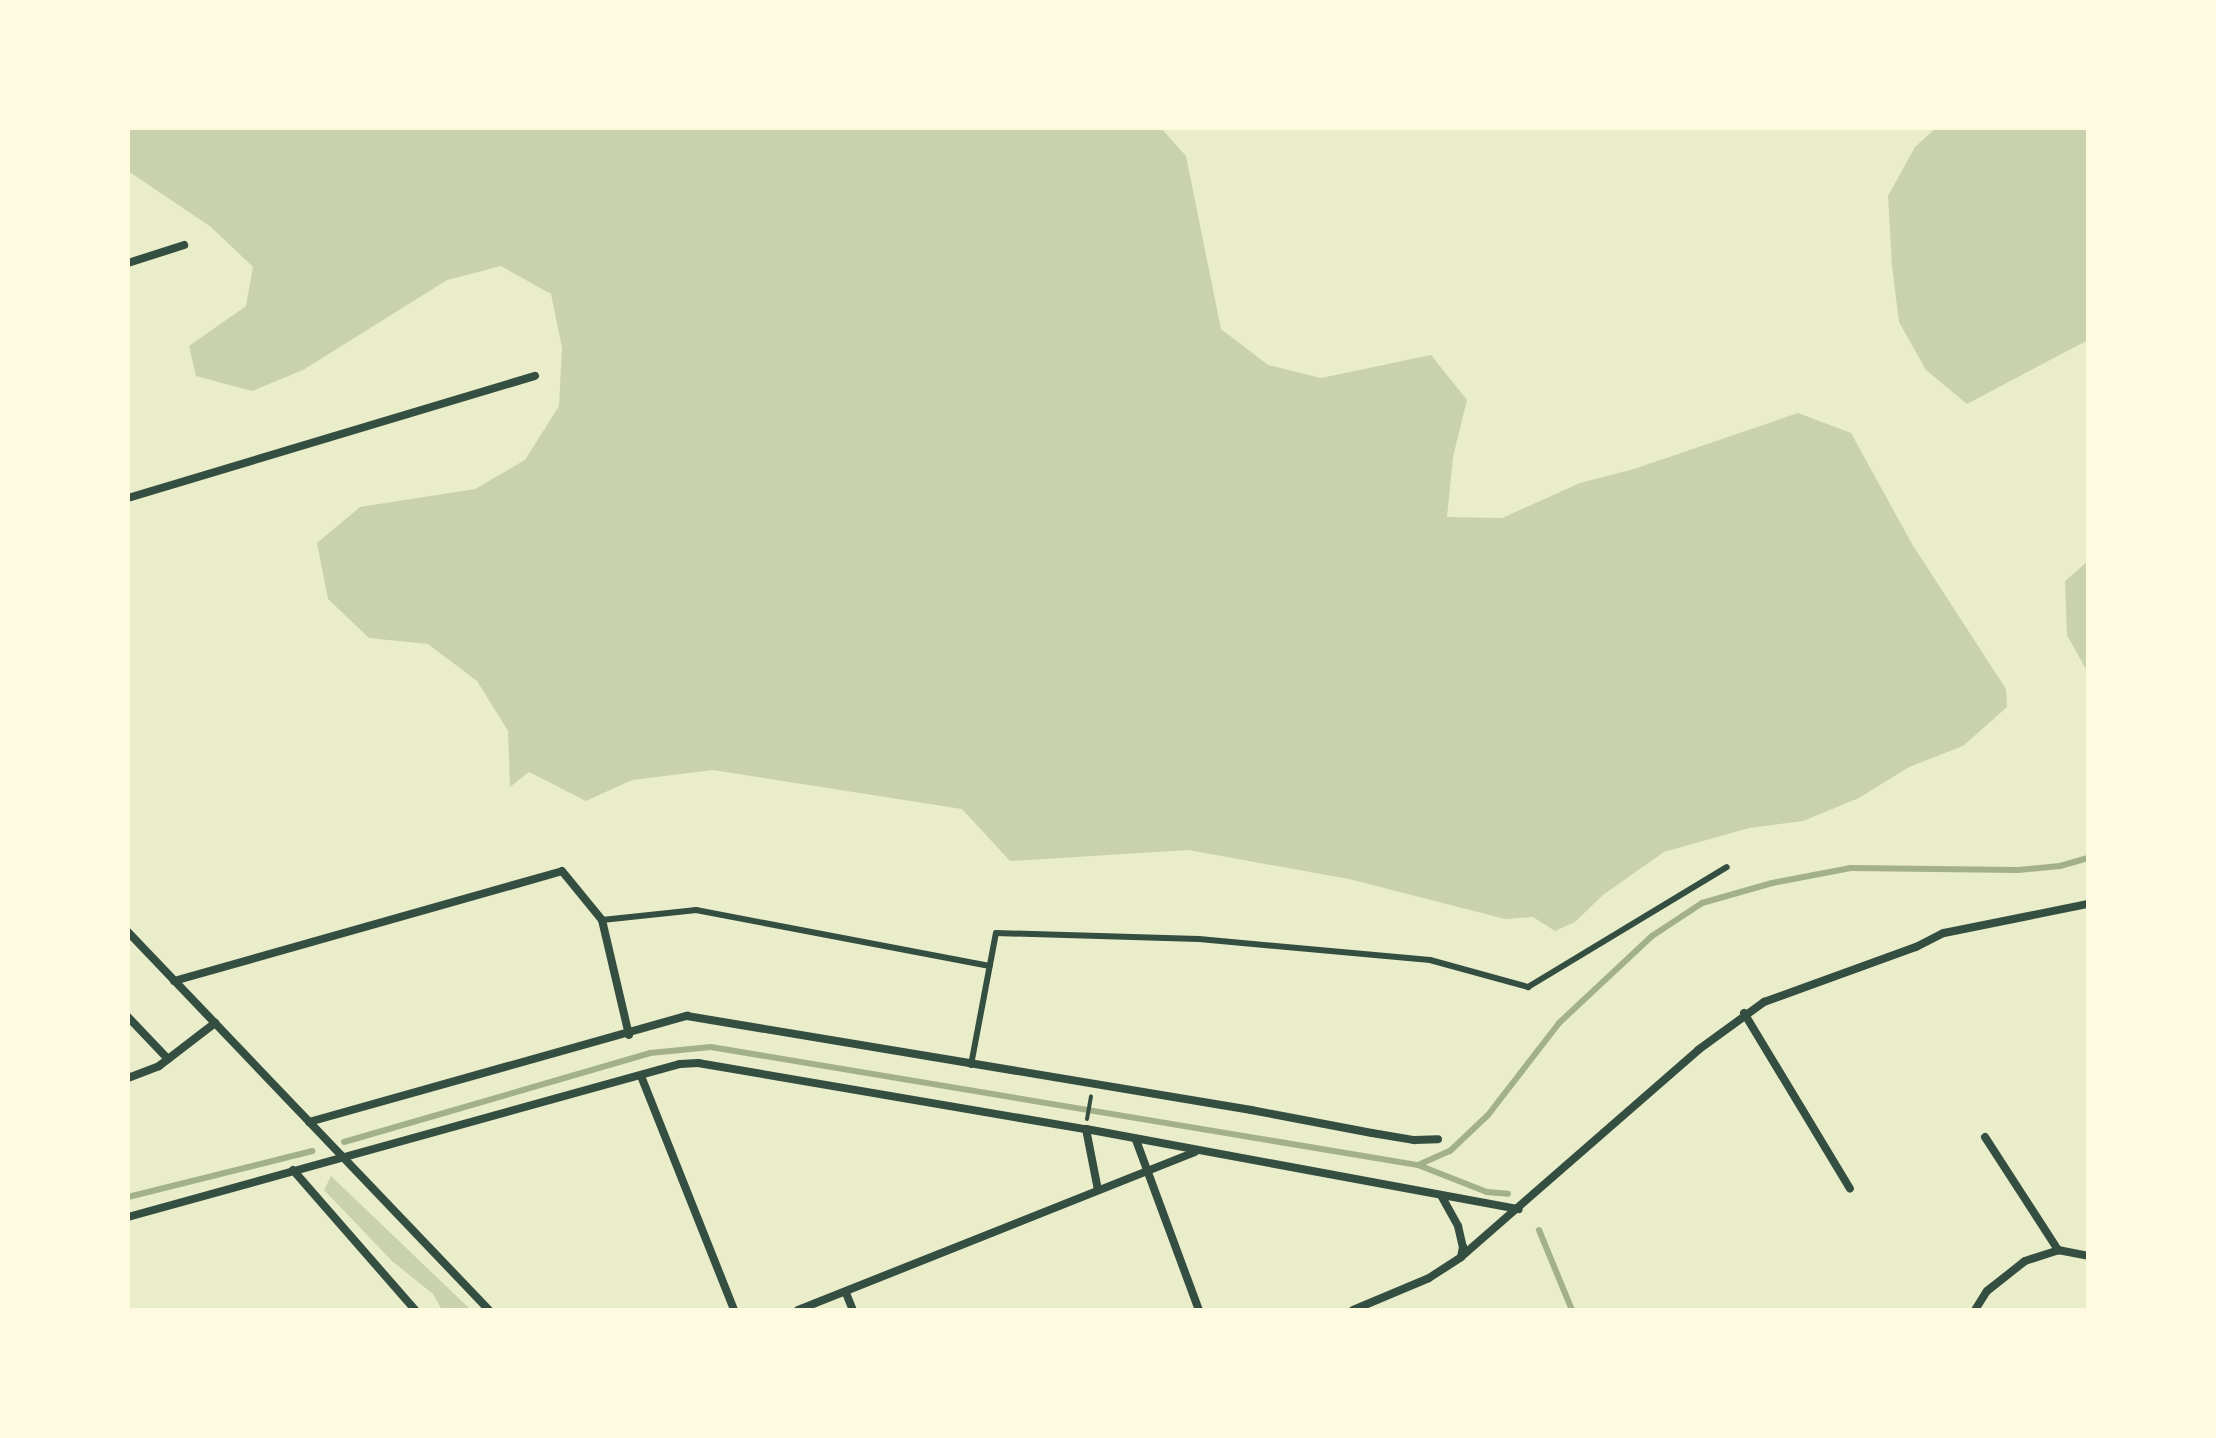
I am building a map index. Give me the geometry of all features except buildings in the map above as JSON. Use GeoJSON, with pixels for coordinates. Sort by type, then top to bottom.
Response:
{"type":"FeatureCollection","features":[{"type":"Feature","properties":{"kind":"street"},"geometry":{"type":"LineString","coordinates":[[128,263],[184,245]]}},
{"type":"Feature","properties":{"kind":"street"},"geometry":{"type":"LineString","coordinates":[[128,498],[535,376]]}},
{"type":"Feature","properties":{"kind":"street"},"geometry":{"type":"LineString","coordinates":[[174,981],[562,871],[602,920],[629,1035]]}},
{"type":"Feature","properties":{"kind":"street"},"geometry":{"type":"LineString","coordinates":[[1353,1310],[1429,1278],[1461,1257],[1744,1013],[1782,993],[1916,947],[1944,933],[2088,904]]}},
{"type":"Feature","properties":{"kind":"street"},"geometry":{"type":"LineString","coordinates":[[128,932],[489,1310]]}},
{"type":"Feature","properties":{"kind":"street"},"geometry":{"type":"LineString","coordinates":[[1744,1013],[1850,1189]]}},
{"type":"Feature","properties":{"kind":"street"},"geometry":{"type":"LineString","coordinates":[[309,1122],[629,1035],[687,1016],[1251,1110],[1386,1136],[1438,1139]]}},
{"type":"Feature","properties":{"kind":"street"},"geometry":{"type":"LineString","coordinates":[[128,1017],[168,1059]]}},
{"type":"Feature","properties":{"kind":"street"},"geometry":{"type":"LineString","coordinates":[[128,1078],[168,1059],[215,1023]]}},
{"type":"Feature","properties":{"kind":"street"},"geometry":{"type":"LineString","coordinates":[[128,1217],[680,1064],[706,1064],[1086,1126],[1195,1152],[1519,1209]]}},
{"type":"Feature","properties":{"kind":"street"},"geometry":{"type":"LineString","coordinates":[[641,1076],[734,1310]]}},
{"type":"Feature","properties":{"kind":"street"},"geometry":{"type":"LineString","coordinates":[[1086,1126],[1098,1190]]}},
{"type":"Feature","properties":{"kind":"street"},"geometry":{"type":"LineString","coordinates":[[1985,1137],[2058,1250]]}},
{"type":"Feature","properties":{"kind":"street"},"geometry":{"type":"LineString","coordinates":[[1136,1140],[1199,1310]]}},
{"type":"Feature","properties":{"kind":"street"},"geometry":{"type":"LineString","coordinates":[[798,1310],[1195,1152]]}},
{"type":"Feature","properties":{"kind":"street"},"geometry":{"type":"LineString","coordinates":[[293,1170],[415,1310]]}},
{"type":"Feature","properties":{"kind":"street"},"geometry":{"type":"LineString","coordinates":[[1442,1197],[1458,1226],[1463,1247],[1461,1257]]}},
{"type":"Feature","properties":{"kind":"street"},"geometry":{"type":"LineString","coordinates":[[1975,1310],[1987,1291],[2011,1270],[2042,1253],[2058,1250],[2088,1256]]}},
{"type":"Feature","properties":{"kind":"street"},"geometry":{"type":"LineString","coordinates":[[846,1293],[853,1310]]}},
{"type":"Feature","properties":{"kind":"lane"},"geometry":{"type":"LineString","coordinates":[[971,1065],[996,933],[1199,939],[1430,960],[1528,987],[1727,867]]}},
{"type":"Feature","properties":{"kind":"lane"},"geometry":{"type":"LineString","coordinates":[[602,920],[696,910],[990,966]]}},
{"type":"Feature","properties":{"kind":"path"},"geometry":{"type":"LineString","coordinates":[[1086,1126],[1092,1091]]}},
{"type":"Feature","properties":{"kind":"green space"},"geometry":{"type":"Polygon","coordinates":[[[128,128],[1161,128],[1186,156],[1221,329],[1268,365],[1321,378],[1431,355],[1467,400],[1453,457],[1447,517],[1502,518],[1580,483],[1634,469],[1798,413],[1851,433],[1912,544],[2006,689],[2007,707],[1963,746],[1909,767],[1859,798],[1803,821],[1749,828],[1664,852],[1603,895],[1575,922],[1555,931],[1533,917],[1505,919],[1349,879],[1188,850],[1010,861],[962,809],[713,770],[632,780],[586,801],[529,772],[510,787],[508,731],[477,681],[428,644],[369,638],[328,599],[317,543],[360,507],[475,489],[525,460],[559,406],[562,348],[551,294],[501,266],[447,280],[303,370],[252,391],[196,376],[189,346],[246,306],[253,267],[211,227],[128,171],[128,128]]]}},
{"type":"Feature","properties":{"kind":"green space"},"geometry":{"type":"Polygon","coordinates":[[[1936,128],[2088,128],[2088,340],[1967,404],[1926,370],[1899,322],[1892,266],[1888,196],[1915,147],[1936,128]]]}},
{"type":"Feature","properties":{"kind":"green space"},"geometry":{"type":"Polygon","coordinates":[[[2088,561],[2088,673],[2067,635],[2065,581],[2088,561]]]}},
{"type":"Feature","properties":{"kind":"green space"},"geometry":{"type":"Polygon","coordinates":[[[331,1176],[471,1310],[442,1310],[433,1294],[392,1261],[324,1190],[331,1176]]]}},
{"type":"Feature","properties":{"kind":"waterway"},"geometry":{"type":"LineString","coordinates":[[1418,1165],[1450,1151],[1488,1115],[1559,1023],[1652,936],[1702,903],[1772,883],[1851,868],[2018,870],[2060,866],[2088,858]]}},
{"type":"Feature","properties":{"kind":"waterway"},"geometry":{"type":"LineString","coordinates":[[344,1142],[650,1053],[711,1047],[1418,1165],[1487,1192],[1508,1194]]}},
{"type":"Feature","properties":{"kind":"waterway"},"geometry":{"type":"LineString","coordinates":[[128,1197],[312,1151]]}},
{"type":"Feature","properties":{"kind":"waterway"},"geometry":{"type":"LineString","coordinates":[[1539,1230],[1572,1310]]}}]}
